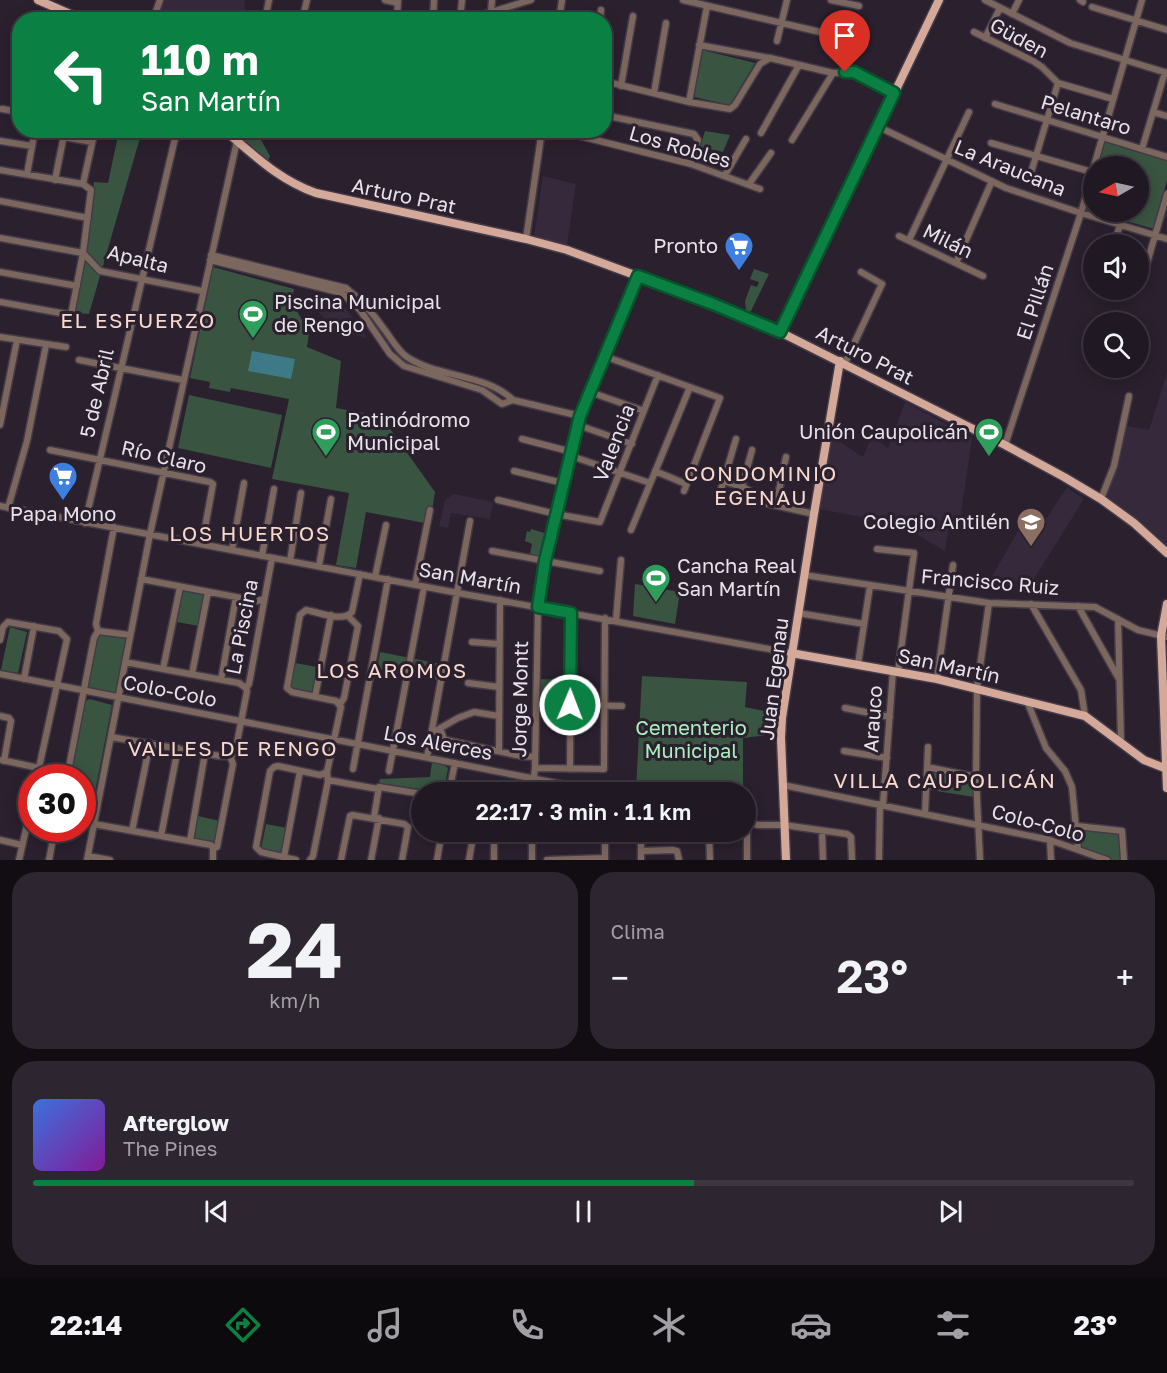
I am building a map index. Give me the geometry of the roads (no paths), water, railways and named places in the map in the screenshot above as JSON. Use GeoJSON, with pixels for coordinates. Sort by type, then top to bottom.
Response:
{"type":"FeatureCollection","features":[{"type":"Feature","properties":{"kind":"main road"},"geometry":{"type":"LineString","coordinates":[[38,0],[62,12]]}},
{"type":"Feature","properties":{"kind":"main road"},"geometry":{"type":"LineString","coordinates":[[780,332],[939,0]]}},
{"type":"Feature","properties":{"kind":"main road","name":"Arturo Prat"},"geometry":{"type":"LineString","coordinates":[[233,138],[284,180],[316,194],[526,239],[567,250],[713,304],[780,332],[1005,445],[1101,499],[1134,523],[1167,554]]}},
{"type":"Feature","properties":{"kind":"main road","name":"Juan Egenau"},"geometry":{"type":"LineString","coordinates":[[786,860],[781,738],[791,653],[814,514],[843,362]]}},
{"type":"Feature","properties":{"kind":"main road"},"geometry":{"type":"LineString","coordinates":[[1167,604],[1164,636],[1167,788]]}},
{"type":"Feature","properties":{"kind":"main road","name":"San Martín"},"geometry":{"type":"LineString","coordinates":[[791,653],[937,679],[1084,716],[1144,759],[1167,769]]}},
{"type":"Feature","properties":{"kind":"street"},"geometry":{"type":"LineString","coordinates":[[385,0],[398,2]]}},
{"type":"Feature","properties":{"kind":"street"},"geometry":{"type":"LineString","coordinates":[[492,0],[491,12],[531,0]]}},
{"type":"Feature","properties":{"kind":"street"},"geometry":{"type":"LineString","coordinates":[[683,0],[864,42]]}},
{"type":"Feature","properties":{"kind":"street"},"geometry":{"type":"LineString","coordinates":[[777,41],[787,0]]}},
{"type":"Feature","properties":{"kind":"street"},"geometry":{"type":"LineString","coordinates":[[831,0],[859,6]]}},
{"type":"Feature","properties":{"kind":"street"},"geometry":{"type":"LineString","coordinates":[[985,0],[1070,43],[1166,72],[1142,149]]}},
{"type":"Feature","properties":{"kind":"street"},"geometry":{"type":"LineString","coordinates":[[1012,14],[1019,0]]}},
{"type":"Feature","properties":{"kind":"street","name":"El Pillán"},"geometry":{"type":"LineString","coordinates":[[1097,156],[1142,0]]}},
{"type":"Feature","properties":{"kind":"street"},"geometry":{"type":"LineString","coordinates":[[689,102],[707,6]]}},
{"type":"Feature","properties":{"kind":"street"},"geometry":{"type":"LineString","coordinates":[[1092,7],[1167,30]]}},
{"type":"Feature","properties":{"kind":"street"},"geometry":{"type":"LineString","coordinates":[[985,38],[1000,8]]}},
{"type":"Feature","properties":{"kind":"street"},"geometry":{"type":"LineString","coordinates":[[621,86],[633,16]]}},
{"type":"Feature","properties":{"kind":"street"},"geometry":{"type":"LineString","coordinates":[[654,93],[666,23]]}},
{"type":"Feature","properties":{"kind":"street","name":"Güden"},"geometry":{"type":"LineString","coordinates":[[974,32],[1033,61],[1058,83],[1113,99]]}},
{"type":"Feature","properties":{"kind":"street"},"geometry":{"type":"LineString","coordinates":[[699,45],[833,73],[854,72],[894,93]]}},
{"type":"Feature","properties":{"kind":"street"},"geometry":{"type":"LineString","coordinates":[[612,83],[689,102],[730,109],[735,105],[760,64],[770,58]]}},
{"type":"Feature","properties":{"kind":"street"},"geometry":{"type":"LineString","coordinates":[[761,132],[799,65]]}},
{"type":"Feature","properties":{"kind":"street"},"geometry":{"type":"LineString","coordinates":[[792,140],[833,73]]}},
{"type":"Feature","properties":{"kind":"street"},"geometry":{"type":"LineString","coordinates":[[1030,176],[1058,83]]}},
{"type":"Feature","properties":{"kind":"street","name":"Pelantaro"},"geometry":{"type":"LineString","coordinates":[[995,104],[1167,157]]}},
{"type":"Feature","properties":{"kind":"street"},"geometry":{"type":"LineString","coordinates":[[2,109],[12,111]]}},
{"type":"Feature","properties":{"kind":"street"},"geometry":{"type":"LineString","coordinates":[[909,240],[969,112]]}},
{"type":"Feature","properties":{"kind":"street"},"geometry":{"type":"LineString","coordinates":[[1153,112],[1167,116]]}},
{"type":"Feature","properties":{"kind":"street"},"geometry":{"type":"LineString","coordinates":[[612,117],[694,134],[698,140],[691,164]]}},
{"type":"Feature","properties":{"kind":"street","name":"La Araucana"},"geometry":{"type":"LineString","coordinates":[[879,127],[992,181],[1081,213],[1167,239]]}},
{"type":"Feature","properties":{"kind":"street"},"geometry":{"type":"LineString","coordinates":[[27,174],[34,138]]}},
{"type":"Feature","properties":{"kind":"street"},"geometry":{"type":"LineString","coordinates":[[55,180],[63,138]]}},
{"type":"Feature","properties":{"kind":"street"},"geometry":{"type":"LineString","coordinates":[[78,138],[92,142]]}},
{"type":"Feature","properties":{"kind":"street"},"geometry":{"type":"LineString","coordinates":[[83,184],[93,138]]}},
{"type":"Feature","properties":{"kind":"street","name":"5 de Abril"},"geometry":{"type":"LineString","coordinates":[[85,523],[119,368],[175,138]]}},
{"type":"Feature","properties":{"kind":"street"},"geometry":{"type":"LineString","coordinates":[[526,239],[541,138]]}},
{"type":"Feature","properties":{"kind":"street","name":"Los Robles"},"geometry":{"type":"LineString","coordinates":[[588,138],[691,164],[760,189]]}},
{"type":"Feature","properties":{"kind":"street"},"geometry":{"type":"LineString","coordinates":[[724,175],[746,139]]}},
{"type":"Feature","properties":{"kind":"street"},"geometry":{"type":"LineString","coordinates":[[0,141],[32,146]]}},
{"type":"Feature","properties":{"kind":"street"},"geometry":{"type":"LineString","coordinates":[[96,812],[150,534],[237,141]]}},
{"type":"Feature","properties":{"kind":"street"},"geometry":{"type":"LineString","coordinates":[[991,143],[1083,167]]}},
{"type":"Feature","properties":{"kind":"street"},"geometry":{"type":"LineString","coordinates":[[748,184],[771,153]]}},
{"type":"Feature","properties":{"kind":"street"},"geometry":{"type":"LineString","coordinates":[[0,170],[83,184],[89,187],[92,194],[74,316],[0,302]]}},
{"type":"Feature","properties":{"kind":"street"},"geometry":{"type":"LineString","coordinates":[[956,263],[992,181]]}},
{"type":"Feature","properties":{"kind":"street"},"geometry":{"type":"LineString","coordinates":[[1149,256],[1167,196]]}},
{"type":"Feature","properties":{"kind":"street"},"geometry":{"type":"LineString","coordinates":[[0,201],[88,218]]}},
{"type":"Feature","properties":{"kind":"street","name":"El Pillán"},"geometry":{"type":"LineString","coordinates":[[1005,445],[1083,206]]}},
{"type":"Feature","properties":{"kind":"street"},"geometry":{"type":"LineString","coordinates":[[1117,234],[1120,225]]}},
{"type":"Feature","properties":{"kind":"street","name":"Milán"},"geometry":{"type":"LineString","coordinates":[[899,236],[983,276]]}},
{"type":"Feature","properties":{"kind":"street","name":"Apalta"},"geometry":{"type":"LineString","coordinates":[[0,238],[83,253],[100,271],[202,291]]}},
{"type":"Feature","properties":{"kind":"street"},"geometry":{"type":"LineString","coordinates":[[210,257],[346,288],[362,301],[397,347],[408,357],[432,367],[472,378],[506,392],[513,400]]}},
{"type":"Feature","properties":{"kind":"street"},"geometry":{"type":"LineString","coordinates":[[210,257],[342,293],[360,310],[390,354],[404,366],[482,390],[502,404],[513,400],[580,416]]}},
{"type":"Feature","properties":{"kind":"street"},"geometry":{"type":"LineString","coordinates":[[0,272],[77,286]]}},
{"type":"Feature","properties":{"kind":"street"},"geometry":{"type":"LineString","coordinates":[[843,362],[882,284],[861,272]]}},
{"type":"Feature","properties":{"kind":"street","name":"Jorge Montt"},"geometry":{"type":"LineString","coordinates":[[534,782],[538,607],[545,561],[580,416],[638,276]]}},
{"type":"Feature","properties":{"kind":"street"},"geometry":{"type":"LineString","coordinates":[[0,337],[66,347]]}},
{"type":"Feature","properties":{"kind":"street"},"geometry":{"type":"LineString","coordinates":[[0,425],[16,340]]}},
{"type":"Feature","properties":{"kind":"street"},"geometry":{"type":"LineString","coordinates":[[8,508],[27,441],[46,345]]}},
{"type":"Feature","properties":{"kind":"street"},"geometry":{"type":"LineString","coordinates":[[604,356],[720,399],[685,488],[655,471]]}},
{"type":"Feature","properties":{"kind":"street"},"geometry":{"type":"LineString","coordinates":[[79,360],[183,380]]}},
{"type":"Feature","properties":{"kind":"street","name":"Valencia"},"geometry":{"type":"LineString","coordinates":[[556,514],[600,522],[658,375]]}},
{"type":"Feature","properties":{"kind":"street"},"geometry":{"type":"LineString","coordinates":[[631,530],[690,387]]}},
{"type":"Feature","properties":{"kind":"street"},"geometry":{"type":"LineString","coordinates":[[590,392],[644,411]]}},
{"type":"Feature","properties":{"kind":"street"},"geometry":{"type":"LineString","coordinates":[[1101,499],[1114,466],[1129,396]]}},
{"type":"Feature","properties":{"kind":"street"},"geometry":{"type":"LineString","coordinates":[[578,425],[632,444]]}},
{"type":"Feature","properties":{"kind":"street"},"geometry":{"type":"LineString","coordinates":[[522,439],[572,452],[577,458],[650,483]]}},
{"type":"Feature","properties":{"kind":"street"},"geometry":{"type":"LineString","coordinates":[[736,439],[720,493],[814,514]]}},
{"type":"Feature","properties":{"kind":"street","name":"Río Claro"},"geometry":{"type":"LineString","coordinates":[[50,450],[213,484],[202,544]]}},
{"type":"Feature","properties":{"kind":"street"},"geometry":{"type":"LineString","coordinates":[[742,487],[752,450]]}},
{"type":"Feature","properties":{"kind":"street"},"geometry":{"type":"LineString","coordinates":[[776,505],[786,458]]}},
{"type":"Feature","properties":{"kind":"street"},"geometry":{"type":"LineString","coordinates":[[514,471],[563,483]]}},
{"type":"Feature","properties":{"kind":"street"},"geometry":{"type":"LineString","coordinates":[[723,481],[757,495],[759,501]]}},
{"type":"Feature","properties":{"kind":"street"},"geometry":{"type":"LineString","coordinates":[[232,550],[244,483]]}},
{"type":"Feature","properties":{"kind":"street"},"geometry":{"type":"LineString","coordinates":[[262,556],[274,489]]}},
{"type":"Feature","properties":{"kind":"street"},"geometry":{"type":"LineString","coordinates":[[290,561],[301,493]]}},
{"type":"Feature","properties":{"kind":"street"},"geometry":{"type":"LineString","coordinates":[[319,566],[331,499]]}},
{"type":"Feature","properties":{"kind":"street"},"geometry":{"type":"LineString","coordinates":[[498,500],[556,514]]}},
{"type":"Feature","properties":{"kind":"street","name":"San Martín"},"geometry":{"type":"LineString","coordinates":[[0,506],[458,593],[791,653]]}},
{"type":"Feature","properties":{"kind":"street"},"geometry":{"type":"LineString","coordinates":[[415,585],[430,510]]}},
{"type":"Feature","properties":{"kind":"street"},"geometry":{"type":"LineString","coordinates":[[427,757],[434,731],[470,521]]}},
{"type":"Feature","properties":{"kind":"street"},"geometry":{"type":"LineString","coordinates":[[375,577],[386,525]]}},
{"type":"Feature","properties":{"kind":"street"},"geometry":{"type":"LineString","coordinates":[[70,764],[94,639],[98,631],[96,624],[114,527]]}},
{"type":"Feature","properties":{"kind":"street","name":"Arauco"},"geometry":{"type":"LineString","coordinates":[[877,549],[914,553],[890,717],[881,805],[880,860]]}},
{"type":"Feature","properties":{"kind":"street"},"geometry":{"type":"LineString","coordinates":[[492,551],[600,571]]}},
{"type":"Feature","properties":{"kind":"street","name":"La Piscina"},"geometry":{"type":"LineString","coordinates":[[213,860],[213,848],[217,847],[233,764],[230,756],[235,753],[246,688],[249,684],[265,605],[264,599],[272,558]]}},
{"type":"Feature","properties":{"kind":"street"},"geometry":{"type":"LineString","coordinates":[[616,620],[621,560]]}},
{"type":"Feature","properties":{"kind":"street"},"geometry":{"type":"LineString","coordinates":[[937,679],[953,565]]}},
{"type":"Feature","properties":{"kind":"street"},"geometry":{"type":"LineString","coordinates":[[340,704],[336,701],[290,692],[286,686],[300,615],[306,610],[342,617],[348,616],[352,612],[360,574]]}},
{"type":"Feature","properties":{"kind":"street","name":"Francisco Ruiz"},"geometry":{"type":"LineString","coordinates":[[804,575],[989,603],[1102,609],[1138,630],[1164,636]]}},
{"type":"Feature","properties":{"kind":"street"},"geometry":{"type":"LineString","coordinates":[[141,579],[260,601],[264,599]]}},
{"type":"Feature","properties":{"kind":"street"},"geometry":{"type":"LineString","coordinates":[[353,769],[388,579]]}},
{"type":"Feature","properties":{"kind":"street"},"geometry":{"type":"LineString","coordinates":[[163,669],[180,586]]}},
{"type":"Feature","properties":{"kind":"street"},"geometry":{"type":"LineString","coordinates":[[388,771],[424,586]]}},
{"type":"Feature","properties":{"kind":"street"},"geometry":{"type":"LineString","coordinates":[[858,664],[870,586]]}},
{"type":"Feature","properties":{"kind":"street"},"geometry":{"type":"LineString","coordinates":[[192,674],[208,592]]}},
{"type":"Feature","properties":{"kind":"street"},"geometry":{"type":"LineString","coordinates":[[221,680],[236,597]]}},
{"type":"Feature","properties":{"kind":"street"},"geometry":{"type":"LineString","coordinates":[[500,600],[500,751]]}},
{"type":"Feature","properties":{"kind":"street"},"geometry":{"type":"LineString","coordinates":[[980,860],[976,777],[977,688],[989,603]]}},
{"type":"Feature","properties":{"kind":"street"},"geometry":{"type":"LineString","coordinates":[[1031,604],[1082,690],[1084,716]]}},
{"type":"Feature","properties":{"kind":"street"},"geometry":{"type":"LineString","coordinates":[[1078,606],[1119,679]]}},
{"type":"Feature","properties":{"kind":"street"},"geometry":{"type":"LineString","coordinates":[[570,769],[571,613]]}},
{"type":"Feature","properties":{"kind":"street"},"geometry":{"type":"LineString","coordinates":[[798,613],[864,624]]}},
{"type":"Feature","properties":{"kind":"street"},"geometry":{"type":"LineString","coordinates":[[315,697],[331,615]]}},
{"type":"Feature","properties":{"kind":"street"},"geometry":{"type":"LineString","coordinates":[[310,860],[314,856],[328,780],[327,772],[341,709],[340,704],[344,698],[358,628],[357,623],[348,616]]}},
{"type":"Feature","properties":{"kind":"street"},"geometry":{"type":"LineString","coordinates":[[535,768],[604,769],[605,618]]}},
{"type":"Feature","properties":{"kind":"street"},"geometry":{"type":"LineString","coordinates":[[1118,619],[1121,742]]}},
{"type":"Feature","properties":{"kind":"street"},"geometry":{"type":"LineString","coordinates":[[0,640],[5,623],[59,631],[67,639],[40,764]]}},
{"type":"Feature","properties":{"kind":"street"},"geometry":{"type":"LineString","coordinates":[[24,679],[34,627]]}},
{"type":"Feature","properties":{"kind":"street"},"geometry":{"type":"LineString","coordinates":[[98,631],[130,635]]}},
{"type":"Feature","properties":{"kind":"street"},"geometry":{"type":"LineString","coordinates":[[472,642],[499,644]]}},
{"type":"Feature","properties":{"kind":"street"},"geometry":{"type":"LineString","coordinates":[[125,662],[239,683],[246,688]]}},
{"type":"Feature","properties":{"kind":"street","name":"Colo-Colo"},"geometry":{"type":"LineString","coordinates":[[0,674],[335,740]]}},
{"type":"Feature","properties":{"kind":"street"},"geometry":{"type":"LineString","coordinates":[[468,683],[499,687]]}},
{"type":"Feature","properties":{"kind":"street"},"geometry":{"type":"LineString","coordinates":[[1027,701],[1046,748],[1065,771],[1073,792],[1078,849]]}},
{"type":"Feature","properties":{"kind":"street"},"geometry":{"type":"LineString","coordinates":[[536,704],[622,705]]}},
{"type":"Feature","properties":{"kind":"street"},"geometry":{"type":"LineString","coordinates":[[845,708],[890,717]]}},
{"type":"Feature","properties":{"kind":"street"},"geometry":{"type":"LineString","coordinates":[[434,731],[474,712],[499,716]]}},
{"type":"Feature","properties":{"kind":"street"},"geometry":{"type":"LineString","coordinates":[[0,716],[9,718],[11,721],[2,760],[20,764]]}},
{"type":"Feature","properties":{"kind":"street","name":"Los Alerces"},"geometry":{"type":"LineString","coordinates":[[434,731],[441,731],[444,738],[459,743],[535,757]]}},
{"type":"Feature","properties":{"kind":"street"},"geometry":{"type":"LineString","coordinates":[[111,736],[230,756]]}},
{"type":"Feature","properties":{"kind":"street","name":"Los Alerces"},"geometry":{"type":"LineString","coordinates":[[335,740],[545,782]]}},
{"type":"Feature","properties":{"kind":"street"},"geometry":{"type":"LineString","coordinates":[[132,831],[150,744]]}},
{"type":"Feature","properties":{"kind":"street"},"geometry":{"type":"LineString","coordinates":[[925,813],[928,747]]}},
{"type":"Feature","properties":{"kind":"street"},"geometry":{"type":"LineString","coordinates":[[161,836],[178,748]]}},
{"type":"Feature","properties":{"kind":"street"},"geometry":{"type":"LineString","coordinates":[[844,751],[887,758]]}},
{"type":"Feature","properties":{"kind":"street"},"geometry":{"type":"LineString","coordinates":[[190,841],[205,753]]}},
{"type":"Feature","properties":{"kind":"street"},"geometry":{"type":"LineString","coordinates":[[451,782],[455,763]]}},
{"type":"Feature","properties":{"kind":"street"},"geometry":{"type":"LineString","coordinates":[[296,860],[261,852],[255,843],[271,770],[278,766],[320,775],[327,772]]}},
{"type":"Feature","properties":{"kind":"street"},"geometry":{"type":"LineString","coordinates":[[927,766],[976,777]]}},
{"type":"Feature","properties":{"kind":"street"},"geometry":{"type":"LineString","coordinates":[[284,857],[300,771]]}},
{"type":"Feature","properties":{"kind":"street"},"geometry":{"type":"LineString","coordinates":[[328,780],[411,792]]}},
{"type":"Feature","properties":{"kind":"street","name":"Colo-Colo"},"geometry":{"type":"LineString","coordinates":[[783,785],[1050,840],[1107,860]]}},
{"type":"Feature","properties":{"kind":"street"},"geometry":{"type":"LineString","coordinates":[[371,860],[378,789]]}},
{"type":"Feature","properties":{"kind":"street"},"geometry":{"type":"LineString","coordinates":[[341,860],[352,814],[404,824],[408,827],[402,860]]}},
{"type":"Feature","properties":{"kind":"street"},"geometry":{"type":"LineString","coordinates":[[96,824],[211,845],[213,848]]}},
{"type":"Feature","properties":{"kind":"street"},"geometry":{"type":"LineString","coordinates":[[756,824],[784,825],[846,834],[850,837],[852,860]]}},
{"type":"Feature","properties":{"kind":"street"},"geometry":{"type":"LineString","coordinates":[[1077,826],[1122,831],[1124,860]]}},
{"type":"Feature","properties":{"kind":"street"},"geometry":{"type":"LineString","coordinates":[[822,831],[823,860]]}},
{"type":"Feature","properties":{"kind":"street"},"geometry":{"type":"LineString","coordinates":[[0,840],[22,845]]}},
{"type":"Feature","properties":{"kind":"street"},"geometry":{"type":"LineString","coordinates":[[1050,840],[1051,860]]}},
{"type":"Feature","properties":{"kind":"street"},"geometry":{"type":"LineString","coordinates":[[19,860],[23,842]]}},
{"type":"Feature","properties":{"kind":"street"},"geometry":{"type":"LineString","coordinates":[[49,860],[52,842]]}},
{"type":"Feature","properties":{"kind":"street"},"geometry":{"type":"LineString","coordinates":[[91,842],[88,858],[110,860]]}},
{"type":"Feature","properties":{"kind":"street"},"geometry":{"type":"LineString","coordinates":[[437,860],[440,842]]}},
{"type":"Feature","properties":{"kind":"street"},"geometry":{"type":"LineString","coordinates":[[469,860],[472,842]]}},
{"type":"Feature","properties":{"kind":"street"},"geometry":{"type":"LineString","coordinates":[[494,842],[494,860]]}},
{"type":"Feature","properties":{"kind":"street"},"geometry":{"type":"LineString","coordinates":[[532,842],[532,860]]}},
{"type":"Feature","properties":{"kind":"street"},"geometry":{"type":"LineString","coordinates":[[547,860],[605,859],[604,842]]}},
{"type":"Feature","properties":{"kind":"street"},"geometry":{"type":"LineString","coordinates":[[641,842],[641,860]]}},
{"type":"Feature","properties":{"kind":"street"},"geometry":{"type":"LineString","coordinates":[[710,842],[710,860]]}},
{"type":"Feature","properties":{"kind":"street"},"geometry":{"type":"LineString","coordinates":[[747,842],[747,860]]}},
{"type":"Feature","properties":{"kind":"street"},"geometry":{"type":"LineString","coordinates":[[641,851],[673,850],[677,851],[680,860]]}},
{"type":"Feature","properties":{"kind":"water"},"geometry":{"type":"Polygon","coordinates":[[[252,351],[295,359],[291,379],[248,371],[252,351]]]}},
{"type":"Feature","properties":{"kind":"place","name":"Pronto"},"geometry":{"type":"Point","coordinates":[739,272]}},
{"type":"Feature","properties":{"kind":"place","name":"Piscina Municipal de Rengo"},"geometry":{"type":"Point","coordinates":[253,340]}},
{"type":"Feature","properties":{"kind":"place","name":"Patinódromo Municipal"},"geometry":{"type":"Point","coordinates":[326,458]}},
{"type":"Feature","properties":{"kind":"place","name":"Unión Caupolicán"},"geometry":{"type":"Point","coordinates":[989,458]}},
{"type":"Feature","properties":{"kind":"place","name":"Papa Mono"},"geometry":{"type":"Point","coordinates":[63,502]}},
{"type":"Feature","properties":{"kind":"place","name":"Colegio Antilén"},"geometry":{"type":"Point","coordinates":[1031,548]}},
{"type":"Feature","properties":{"kind":"place","name":"Cancha Real San Martín"},"geometry":{"type":"Point","coordinates":[656,604]}},
{"type":"Feature","properties":{"kind":"district","name":"EL ESFUERZO"},"geometry":{"type":"Point","coordinates":[138,321]}},
{"type":"Feature","properties":{"kind":"district","name":"CONDOMINIO EGENAU"},"geometry":{"type":"Point","coordinates":[761,486]}},
{"type":"Feature","properties":{"kind":"district","name":"LOS HUERTOS"},"geometry":{"type":"Point","coordinates":[250,534]}},
{"type":"Feature","properties":{"kind":"district","name":"LOS AROMOS"},"geometry":{"type":"Point","coordinates":[392,671]}},
{"type":"Feature","properties":{"kind":"district","name":"VALLES DE RENGO"},"geometry":{"type":"Point","coordinates":[233,749]}},
{"type":"Feature","properties":{"kind":"district","name":"VILLA CAUPOLICÁN"},"geometry":{"type":"Point","coordinates":[945,781]}},
{"type":"Feature","properties":{"kind":"park label","name":"Cementerio Municipal"},"geometry":{"type":"Point","coordinates":[691,740]}}]}
